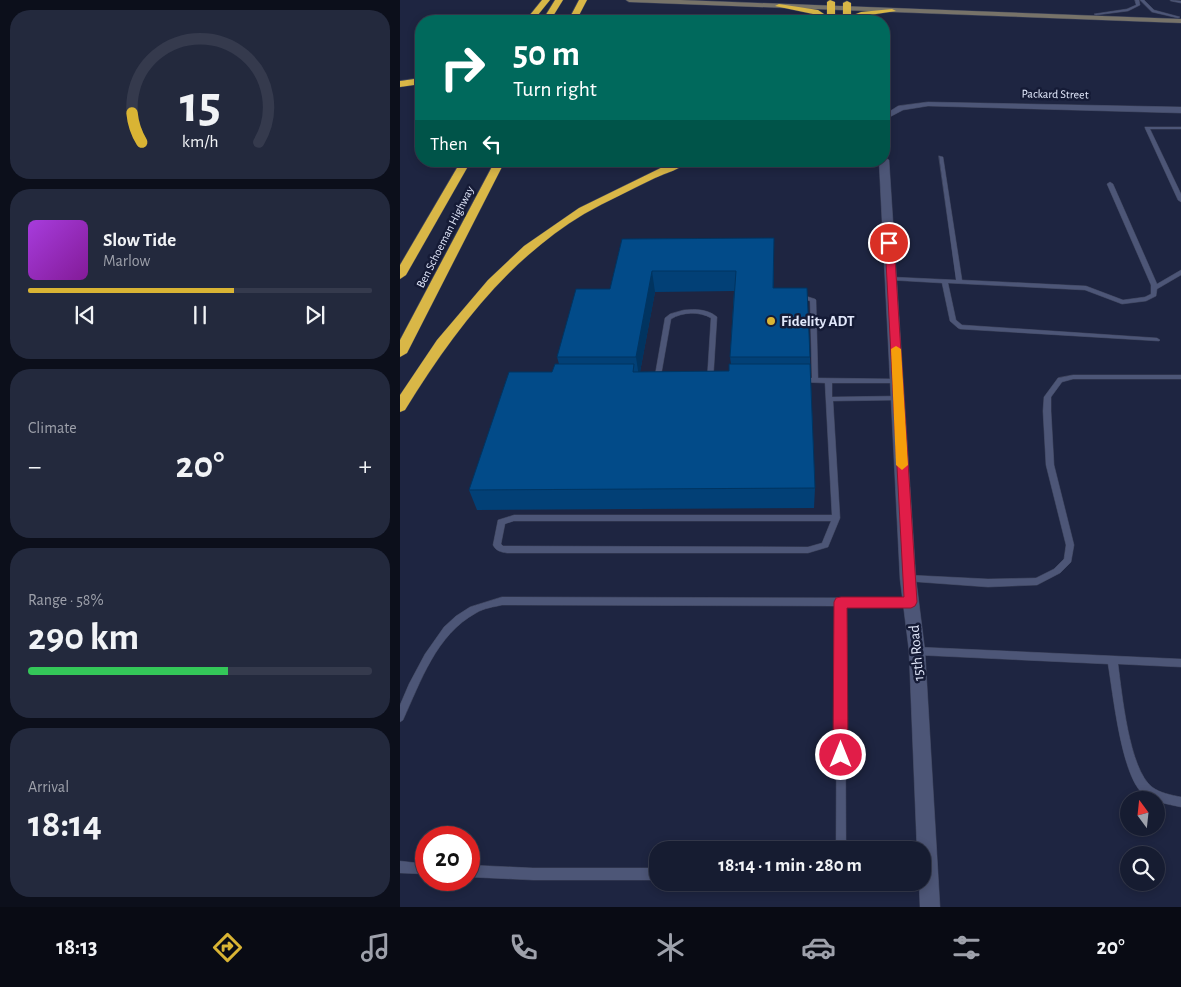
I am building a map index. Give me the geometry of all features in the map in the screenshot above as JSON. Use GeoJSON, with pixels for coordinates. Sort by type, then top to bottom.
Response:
{"type":"FeatureCollection","features":[{"type":"Feature","properties":{"kind":"highway"},"geometry":{"type":"LineString","coordinates":[[534,15],[546,0]]}},
{"type":"Feature","properties":{"kind":"highway"},"geometry":{"type":"LineString","coordinates":[[550,15],[559,0]]}},
{"type":"Feature","properties":{"kind":"highway"},"geometry":{"type":"LineString","coordinates":[[575,15],[583,0]]}},
{"type":"Feature","properties":{"kind":"highway"},"geometry":{"type":"LineString","coordinates":[[584,15],[590,0]]}},
{"type":"Feature","properties":{"kind":"highway"},"geometry":{"type":"LineString","coordinates":[[778,3],[820,15]]}},
{"type":"Feature","properties":{"kind":"highway"},"geometry":{"type":"LineString","coordinates":[[831,5],[831,15]]}},
{"type":"Feature","properties":{"kind":"highway"},"geometry":{"type":"LineString","coordinates":[[847,6],[848,15]]}},
{"type":"Feature","properties":{"kind":"highway"},"geometry":{"type":"LineString","coordinates":[[859,15],[892,11]]}},
{"type":"Feature","properties":{"kind":"highway"},"geometry":{"type":"LineString","coordinates":[[400,84],[415,82]]}},
{"type":"Feature","properties":{"kind":"highway","name":"Ben Schoeman Highway"},"geometry":{"type":"LineString","coordinates":[[400,276],[463,167]]}},
{"type":"Feature","properties":{"kind":"highway","name":"Ben Schoeman Highway"},"geometry":{"type":"LineString","coordinates":[[400,353],[497,167]]}},
{"type":"Feature","properties":{"kind":"highway"},"geometry":{"type":"LineString","coordinates":[[400,407],[419,374],[450,334],[490,286],[529,247],[588,209],[672,167]]}},
{"type":"Feature","properties":{"kind":"main road"},"geometry":{"type":"LineString","coordinates":[[628,0],[778,3],[1180,18]]}},
{"type":"Feature","properties":{"kind":"main road"},"geometry":{"type":"LineString","coordinates":[[847,6],[892,11],[1180,18]]}},
{"type":"Feature","properties":{"kind":"street","name":"Packard Street"},"geometry":{"type":"LineString","coordinates":[[890,114],[901,108],[928,104],[1181,110]]}},
{"type":"Feature","properties":{"kind":"street","name":"15th Road"},"geometry":{"type":"LineString","coordinates":[[884,167],[908,579],[916,651],[924,841]]}},
{"type":"Feature","properties":{"kind":"street","name":"15th Road"},"geometry":{"type":"LineString","coordinates":[[928,891],[930,907]]}},
{"type":"Feature","properties":{"kind":"lane"},"geometry":{"type":"LineString","coordinates":[[1096,14],[1133,9],[1138,5],[1137,0]]}},
{"type":"Feature","properties":{"kind":"lane"},"geometry":{"type":"LineString","coordinates":[[1142,0],[1153,11],[1180,18]]}},
{"type":"Feature","properties":{"kind":"lane"},"geometry":{"type":"LineString","coordinates":[[1172,0],[1181,2]]}},
{"type":"Feature","properties":{"kind":"lane"},"geometry":{"type":"LineString","coordinates":[[1181,128],[1146,128],[1181,200]]}},
{"type":"Feature","properties":{"kind":"lane"},"geometry":{"type":"LineString","coordinates":[[942,158],[959,282]]}},
{"type":"Feature","properties":{"kind":"lane"},"geometry":{"type":"LineString","coordinates":[[892,280],[1086,288],[1122,302],[1151,297],[1154,295],[1154,288],[1110,184]]}},
{"type":"Feature","properties":{"kind":"lane"},"geometry":{"type":"LineString","coordinates":[[1154,288],[1181,272]]}},
{"type":"Feature","properties":{"kind":"lane"},"geometry":{"type":"LineString","coordinates":[[945,282],[953,321],[960,328],[1157,340]]}},
{"type":"Feature","properties":{"kind":"lane"},"geometry":{"type":"LineString","coordinates":[[790,296],[805,296],[813,300],[815,380]]}},
{"type":"Feature","properties":{"kind":"lane"},"geometry":{"type":"LineString","coordinates":[[657,381],[668,318],[676,313],[707,312],[714,317],[710,381]]}},
{"type":"Feature","properties":{"kind":"lane"},"geometry":{"type":"LineString","coordinates":[[908,579],[988,583],[1037,581],[1057,571],[1068,560],[1070,545],[1050,465],[1048,397],[1060,380],[1073,377],[1181,377]]}},
{"type":"Feature","properties":{"kind":"lane"},"geometry":{"type":"LineString","coordinates":[[796,380],[898,381]]}},
{"type":"Feature","properties":{"kind":"lane"},"geometry":{"type":"LineString","coordinates":[[828,380],[836,518],[825,545],[808,550],[507,550],[501,549],[497,545],[501,522],[514,518],[836,518]]}},
{"type":"Feature","properties":{"kind":"lane"},"geometry":{"type":"LineString","coordinates":[[647,381],[666,381]]}},
{"type":"Feature","properties":{"kind":"lane"},"geometry":{"type":"LineString","coordinates":[[701,381],[720,381]]}},
{"type":"Feature","properties":{"kind":"lane"},"geometry":{"type":"LineString","coordinates":[[830,399],[899,398]]}},
{"type":"Feature","properties":{"kind":"lane"},"geometry":{"type":"LineString","coordinates":[[400,716],[419,672],[447,630],[472,610],[502,600],[911,602]]}},
{"type":"Feature","properties":{"kind":"lane"},"geometry":{"type":"LineString","coordinates":[[841,602],[841,841]]}},
{"type":"Feature","properties":{"kind":"lane"},"geometry":{"type":"LineString","coordinates":[[916,651],[1181,663]]}},
{"type":"Feature","properties":{"kind":"lane"},"geometry":{"type":"LineString","coordinates":[[1112,659],[1132,769],[1144,788],[1158,796],[1181,802]]}},
{"type":"Feature","properties":{"kind":"lane"},"geometry":{"type":"LineString","coordinates":[[400,868],[415,869]]}},
{"type":"Feature","properties":{"kind":"lane"},"geometry":{"type":"LineString","coordinates":[[480,872],[533,874],[649,874]]}},
{"type":"Feature","properties":{"kind":"building","name":"Fidelity ADT"},"geometry":{"type":"Polygon","coordinates":[[[774,238],[773,288],[807,288],[810,357],[730,357],[736,271],[652,271],[636,357],[557,357],[576,289],[610,289],[622,239],[774,238]]]}},
{"type":"Feature","properties":{"kind":"building"},"geometry":{"type":"Polygon","coordinates":[[[555,364],[634,364],[633,372],[729,371],[729,364],[810,364],[815,488],[469,490],[509,372],[552,372],[555,364]]]}},
{"type":"Feature","properties":{"kind":"slow traffic"},"geometry":{"type":"LineString","coordinates":[[896,349],[902,465]]}},
{"type":"Feature","properties":{"kind":"place","name":"Fidelity ADT"},"geometry":{"type":"Point","coordinates":[771,321]}},
{"type":"Feature","properties":{"kind":"route"},"geometry":{"type":"LineString","coordinates":[[841,755],[841,602],[911,602],[908,579],[889,243]]}}]}
